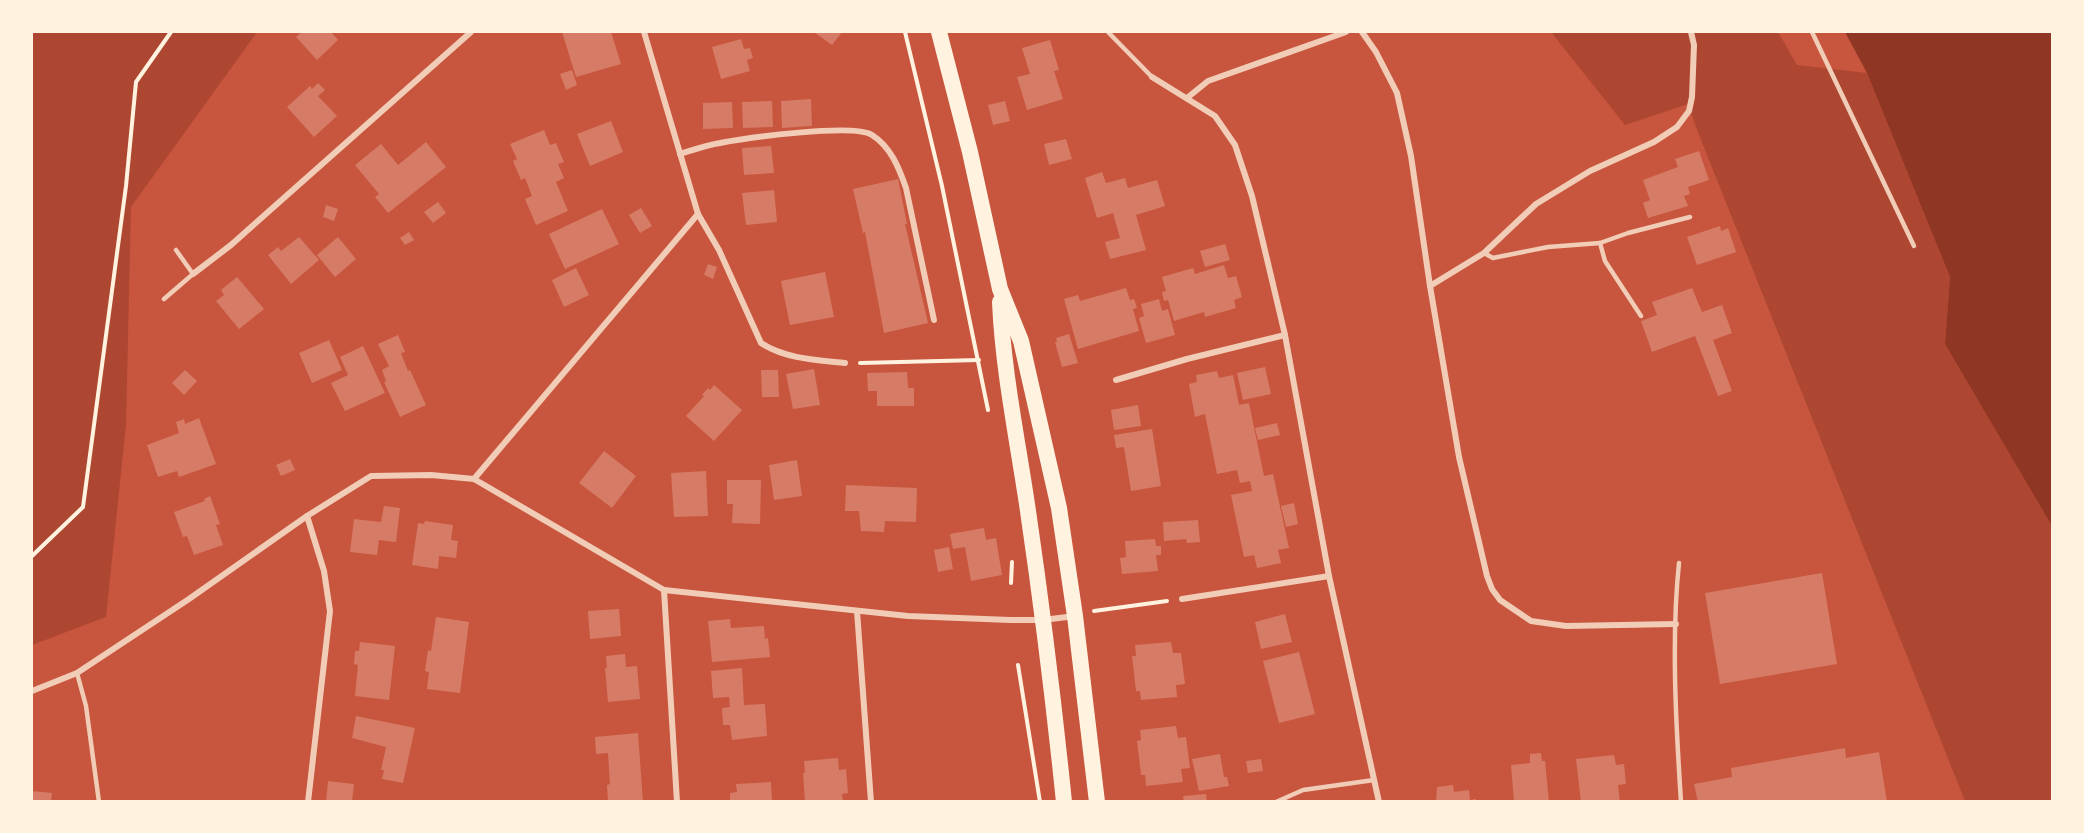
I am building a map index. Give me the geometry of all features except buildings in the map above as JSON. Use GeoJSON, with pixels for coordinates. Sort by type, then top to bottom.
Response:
{"type":"FeatureCollection","features":[{"type":"Feature","properties":{"kind":"highway"},"geometry":{"type":"LineString","coordinates":[[939,32],[970,152],[1000,290],[1021,341],[1081,614],[1097,801]]}},
{"type":"Feature","properties":{"kind":"highway"},"geometry":{"type":"LineString","coordinates":[[1000,290],[1002,346],[1025,491],[1064,801]]}},
{"type":"Feature","properties":{"kind":"street"},"geometry":{"type":"LineString","coordinates":[[193,274],[247,231],[471,32]]}},
{"type":"Feature","properties":{"kind":"street"},"geometry":{"type":"LineString","coordinates":[[644,32],[698,214],[718,250],[761,343],[775,352],[805,359],[845,363]]}},
{"type":"Feature","properties":{"kind":"street"},"geometry":{"type":"LineString","coordinates":[[1187,98],[1208,81],[1346,32]]}},
{"type":"Feature","properties":{"kind":"street"},"geometry":{"type":"LineString","coordinates":[[1362,32],[1376,51],[1397,93],[1411,156],[1459,457],[1492,589],[1500,600],[1531,621],[1566,626],[1676,624]]}},
{"type":"Feature","properties":{"kind":"street"},"geometry":{"type":"LineString","coordinates":[[1430,286],[1484,253],[1536,204],[1590,171],[1654,142],[1677,127],[1689,111],[1692,97],[1694,45],[1691,32]]}},
{"type":"Feature","properties":{"kind":"street"},"geometry":{"type":"LineString","coordinates":[[1152,77],[1215,116],[1235,145],[1252,196],[1285,335],[1329,576],[1379,801]]}},
{"type":"Feature","properties":{"kind":"street"},"geometry":{"type":"LineString","coordinates":[[680,154],[719,143],[768,136],[852,129],[871,134],[891,152],[906,188],[934,320]]}},
{"type":"Feature","properties":{"kind":"street"},"geometry":{"type":"LineString","coordinates":[[474,479],[698,214]]}},
{"type":"Feature","properties":{"kind":"street"},"geometry":{"type":"LineString","coordinates":[[1116,380],[1187,359],[1285,335]]}},
{"type":"Feature","properties":{"kind":"street"},"geometry":{"type":"LineString","coordinates":[[32,691],[77,673],[189,599],[307,516],[371,476],[431,475],[474,479],[664,590],[908,616],[1042,620],[1081,614]]}},
{"type":"Feature","properties":{"kind":"street"},"geometry":{"type":"LineString","coordinates":[[307,516],[324,571],[330,611],[308,801]]}},
{"type":"Feature","properties":{"kind":"street"},"geometry":{"type":"LineString","coordinates":[[1182,599],[1329,576]]}},
{"type":"Feature","properties":{"kind":"street"},"geometry":{"type":"LineString","coordinates":[[664,590],[677,801]]}},
{"type":"Feature","properties":{"kind":"street"},"geometry":{"type":"LineString","coordinates":[[857,611],[871,801]]}},
{"type":"Feature","properties":{"kind":"lane"},"geometry":{"type":"LineString","coordinates":[[1108,32],[1152,77]]}},
{"type":"Feature","properties":{"kind":"lane"},"geometry":{"type":"LineString","coordinates":[[1812,32],[1914,246]]}},
{"type":"Feature","properties":{"kind":"lane"},"geometry":{"type":"LineString","coordinates":[[1484,253],[1493,258],[1548,247],[1599,243],[1690,217]]}},
{"type":"Feature","properties":{"kind":"lane"},"geometry":{"type":"LineString","coordinates":[[1599,243],[1605,261],[1641,316]]}},
{"type":"Feature","properties":{"kind":"lane"},"geometry":{"type":"LineString","coordinates":[[164,299],[193,274],[176,250]]}},
{"type":"Feature","properties":{"kind":"lane"},"geometry":{"type":"LineString","coordinates":[[1679,563],[1676,624],[1677,735],[1681,801]]}},
{"type":"Feature","properties":{"kind":"lane"},"geometry":{"type":"LineString","coordinates":[[77,673],[86,706],[99,801]]}},
{"type":"Feature","properties":{"kind":"lane"},"geometry":{"type":"LineString","coordinates":[[1275,801],[1303,790],[1374,780]]}},
{"type":"Feature","properties":{"kind":"path"},"geometry":{"type":"LineString","coordinates":[[32,556],[83,507],[126,186],[136,82],[171,32]]}},
{"type":"Feature","properties":{"kind":"path"},"geometry":{"type":"LineString","coordinates":[[905,32],[942,186],[989,416]]}},
{"type":"Feature","properties":{"kind":"path"},"geometry":{"type":"LineString","coordinates":[[845,363],[979,360]]}},
{"type":"Feature","properties":{"kind":"path"},"geometry":{"type":"LineString","coordinates":[[1011,583],[1012,558]]}},
{"type":"Feature","properties":{"kind":"path"},"geometry":{"type":"LineString","coordinates":[[1081,614],[1182,599]]}},
{"type":"Feature","properties":{"kind":"path"},"geometry":{"type":"LineString","coordinates":[[1018,665],[1040,801]]}},
{"type":"Feature","properties":{"kind":"shaded area"},"geometry":{"type":"Polygon","coordinates":[[[35,32],[257,32],[131,207],[126,425],[106,617],[32,645],[32,36],[35,32]]]}},
{"type":"Feature","properties":{"kind":"shaded area"},"geometry":{"type":"Polygon","coordinates":[[[1551,32],[1778,32],[1797,65],[1867,73],[1950,277],[1945,344],[2052,526],[2052,801],[1965,801],[1688,104],[1625,125],[1551,32]]]}},
{"type":"Feature","properties":{"kind":"shaded area"},"geometry":{"type":"Polygon","coordinates":[[[1845,32],[2052,32],[2052,526],[1945,344],[1950,277],[1867,73],[1845,32]]]}}]}
